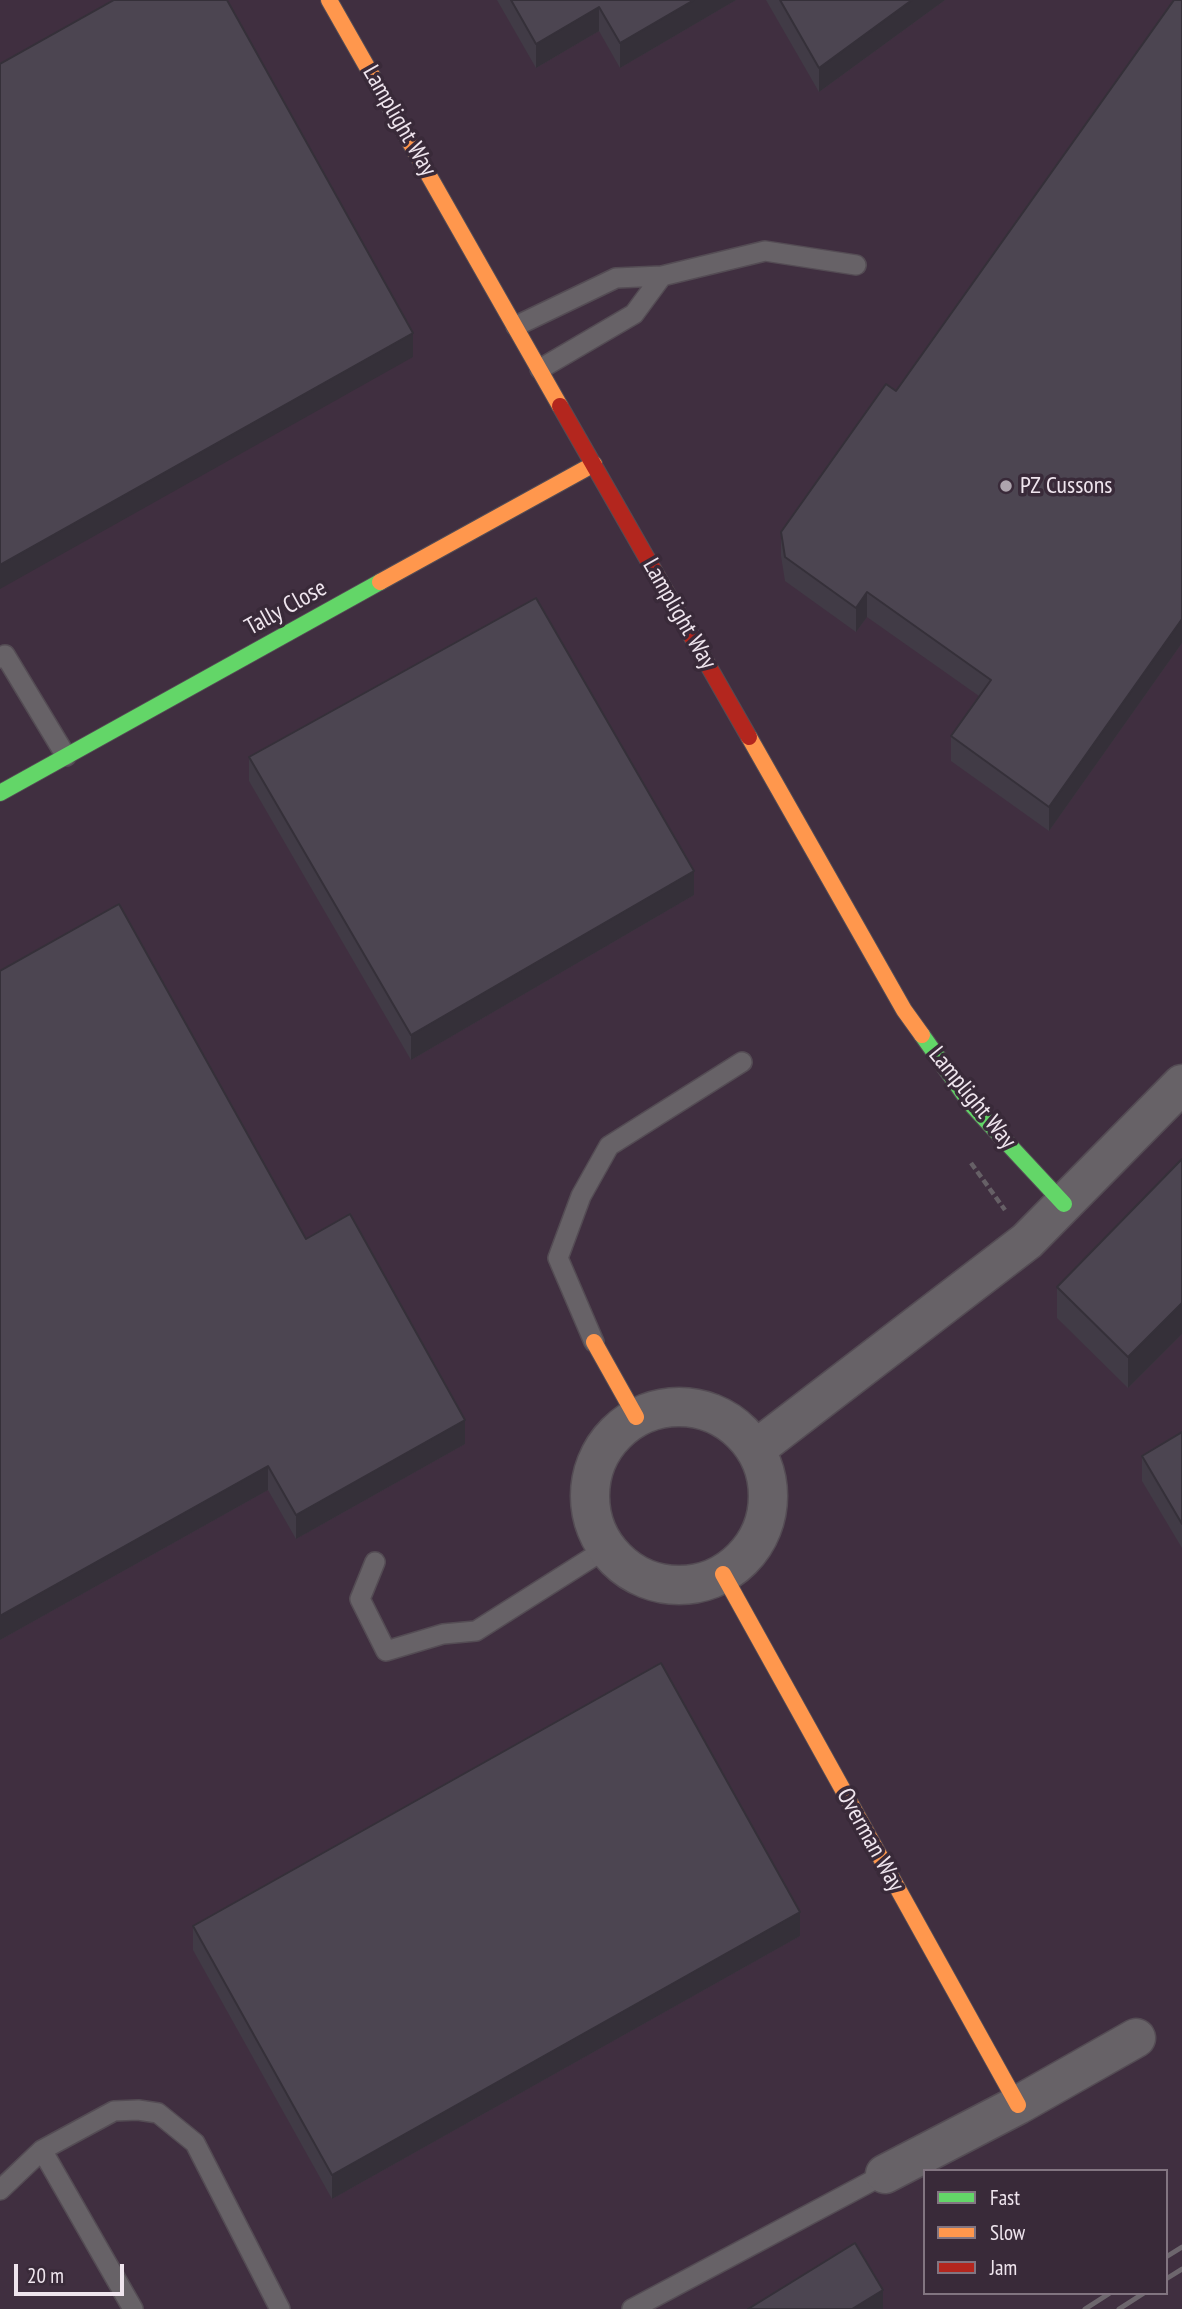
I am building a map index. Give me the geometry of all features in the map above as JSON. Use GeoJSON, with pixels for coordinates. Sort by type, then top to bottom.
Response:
{"type":"FeatureCollection","features":[{"type":"Feature","properties":{"kind":"street","name":"Lamplight Way"},"geometry":{"type":"LineString","coordinates":[[329,0],[904,1010],[970,1103],[1064,1204]]}},
{"type":"Feature","properties":{"kind":"street","name":"Tally Close"},"geometry":{"type":"LineString","coordinates":[[0,793],[594,464]]}},
{"type":"Feature","properties":{"kind":"street"},"geometry":{"type":"LineString","coordinates":[[756,1449],[1027,1241],[1182,1084]]}},
{"type":"Feature","properties":{"kind":"street"},"geometry":{"type":"LineString","coordinates":[[594,1342],[636,1417]]}},
{"type":"Feature","properties":{"kind":"street"},"geometry":{"type":"LineString","coordinates":[[665,1407],[696,1408],[725,1419],[756,1449],[767,1478],[768,1509],[758,1539],[738,1563],[723,1574],[694,1584],[663,1584],[634,1573],[607,1548],[593,1521],[590,1489],[597,1459],[615,1433],[636,1417],[665,1407]]}},
{"type":"Feature","properties":{"kind":"street","name":"Overman Way"},"geometry":{"type":"LineString","coordinates":[[723,1574],[1017,2105]]}},
{"type":"Feature","properties":{"kind":"street"},"geometry":{"type":"LineString","coordinates":[[885,2174],[1017,2105],[1136,2038]]}},
{"type":"Feature","properties":{"kind":"lane"},"geometry":{"type":"LineString","coordinates":[[516,326],[616,278],[662,276],[765,251],[856,265]]}},
{"type":"Feature","properties":{"kind":"lane"},"geometry":{"type":"LineString","coordinates":[[540,369],[634,314],[662,276]]}},
{"type":"Feature","properties":{"kind":"lane"},"geometry":{"type":"LineString","coordinates":[[0,658],[5,655],[66,756]]}},
{"type":"Feature","properties":{"kind":"lane"},"geometry":{"type":"LineString","coordinates":[[594,1342],[558,1258],[581,1195],[609,1146],[742,1062]]}},
{"type":"Feature","properties":{"kind":"lane"},"geometry":{"type":"LineString","coordinates":[[375,1562],[360,1599],[386,1651],[432,1637],[476,1631],[607,1548]]}},
{"type":"Feature","properties":{"kind":"lane"},"geometry":{"type":"LineString","coordinates":[[0,2190],[42,2150],[114,2111],[158,2113],[195,2143],[280,2309]]}},
{"type":"Feature","properties":{"kind":"lane"},"geometry":{"type":"LineString","coordinates":[[42,2150],[132,2309]]}},
{"type":"Feature","properties":{"kind":"lane"},"geometry":{"type":"LineString","coordinates":[[632,2309],[885,2174]]}},
{"type":"Feature","properties":{"kind":"shaded area"},"geometry":{"type":"Polygon","coordinates":[[[0,0],[1182,0],[1182,2309],[0,2309],[0,0]]]}},
{"type":"Feature","properties":{"kind":"building"},"geometry":{"type":"Polygon","coordinates":[[[114,0],[227,0],[413,333],[0,565],[0,64],[114,0]]]}},
{"type":"Feature","properties":{"kind":"building"},"geometry":{"type":"Polygon","coordinates":[[[511,0],[694,0],[620,43],[599,7],[536,44],[511,0]]]}},
{"type":"Feature","properties":{"kind":"building"},"geometry":{"type":"Polygon","coordinates":[[[780,0],[912,0],[819,68],[780,0]]]}},
{"type":"Feature","properties":{"kind":"building","name":"PZ Cussons"},"geometry":{"type":"Polygon","coordinates":[[[1174,0],[1182,0],[1182,619],[1049,807],[951,736],[991,680],[867,592],[856,608],[785,557],[781,532],[886,384],[896,391],[1174,0]]]}},
{"type":"Feature","properties":{"kind":"building"},"geometry":{"type":"Polygon","coordinates":[[[536,598],[694,871],[411,1035],[249,757],[536,598]]]}},
{"type":"Feature","properties":{"kind":"building"},"geometry":{"type":"Polygon","coordinates":[[[119,904],[306,1239],[350,1214],[465,1420],[296,1515],[268,1466],[0,1616],[0,971],[119,904]]]}},
{"type":"Feature","properties":{"kind":"building"},"geometry":{"type":"Polygon","coordinates":[[[1182,1159],[1182,1303],[1128,1357],[1057,1287],[1182,1159]]]}},
{"type":"Feature","properties":{"kind":"building"},"geometry":{"type":"Polygon","coordinates":[[[1182,1432],[1182,1524],[1142,1456],[1182,1432]]]}},
{"type":"Feature","properties":{"kind":"building"},"geometry":{"type":"Polygon","coordinates":[[[661,1663],[800,1912],[332,2175],[193,1926],[661,1663]]]}},
{"type":"Feature","properties":{"kind":"building"},"geometry":{"type":"Polygon","coordinates":[[[855,2243],[883,2290],[852,2309],[748,2309],[855,2243]]]}},
{"type":"Feature","properties":{"kind":"railway"},"geometry":{"type":"LineString","coordinates":[[1168,2256],[1182,2247]]}},
{"type":"Feature","properties":{"kind":"railway"},"geometry":{"type":"LineString","coordinates":[[1168,2278],[1182,2269]]}},
{"type":"Feature","properties":{"kind":"railway"},"geometry":{"type":"LineString","coordinates":[[1085,2309],[1107,2295]]}},
{"type":"Feature","properties":{"kind":"railway"},"geometry":{"type":"LineString","coordinates":[[1119,2309],[1141,2295]]}},
{"type":"Feature","properties":{"kind":"traffic: fast"},"geometry":{"type":"LineString","coordinates":[[0,793],[380,582]]}},
{"type":"Feature","properties":{"kind":"traffic: fast"},"geometry":{"type":"LineString","coordinates":[[922,1035],[970,1103],[1064,1204]]}},
{"type":"Feature","properties":{"kind":"traffic: slow"},"geometry":{"type":"LineString","coordinates":[[329,0],[560,406]]}},
{"type":"Feature","properties":{"kind":"traffic: slow"},"geometry":{"type":"LineString","coordinates":[[380,582],[594,464]]}},
{"type":"Feature","properties":{"kind":"traffic: slow"},"geometry":{"type":"LineString","coordinates":[[749,737],[904,1010],[922,1035]]}},
{"type":"Feature","properties":{"kind":"traffic: slow"},"geometry":{"type":"LineString","coordinates":[[594,1342],[636,1417]]}},
{"type":"Feature","properties":{"kind":"traffic: slow"},"geometry":{"type":"LineString","coordinates":[[723,1574],[1018,2105]]}},
{"type":"Feature","properties":{"kind":"traffic: jam"},"geometry":{"type":"LineString","coordinates":[[560,406],[749,737]]}},
{"type":"Feature","properties":{"kind":"place","name":"PZ Cussons"},"geometry":{"type":"Point","coordinates":[1006,486]}}]}
